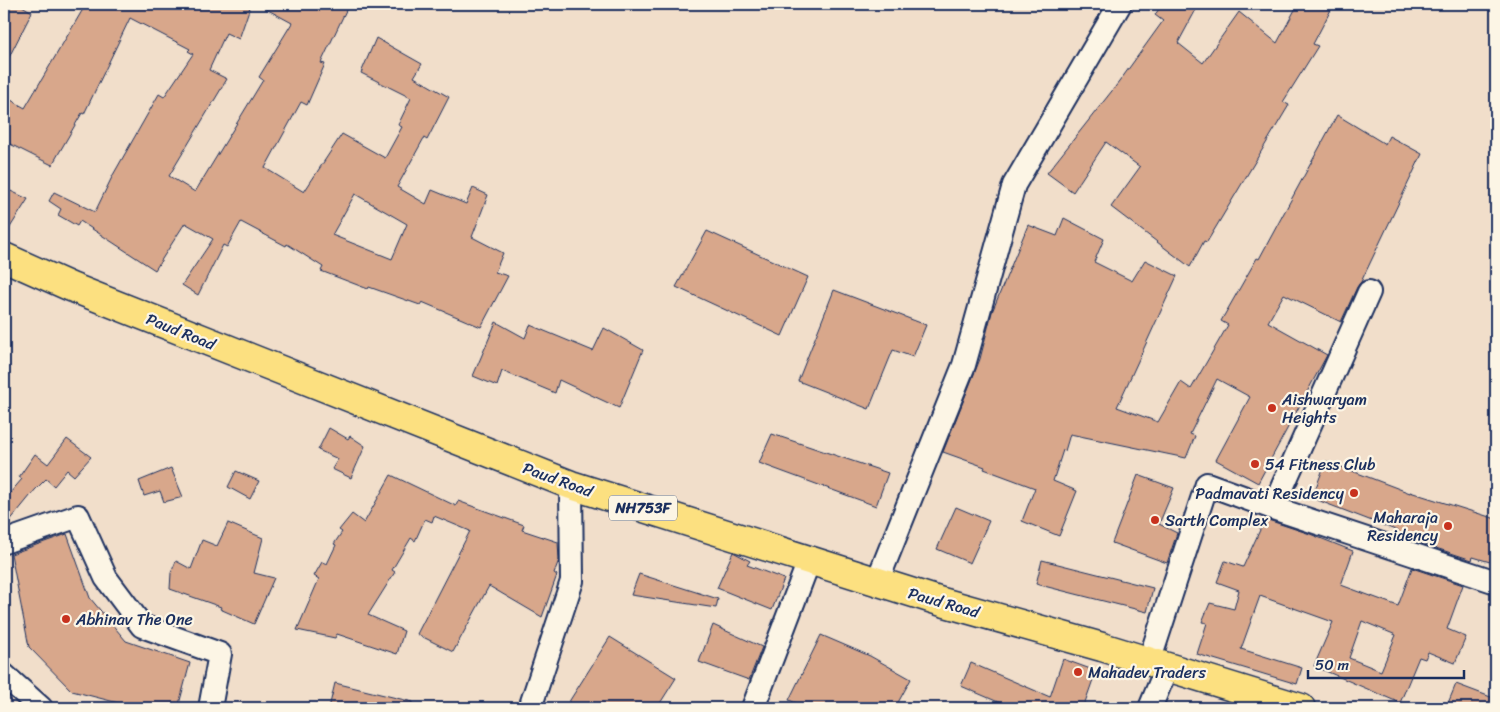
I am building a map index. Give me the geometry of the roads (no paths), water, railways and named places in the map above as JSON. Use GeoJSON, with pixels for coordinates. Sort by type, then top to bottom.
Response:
{"type":"FeatureCollection","features":[{"type":"Feature","properties":{"kind":"main road","name":"Paud Road"},"geometry":{"type":"LineString","coordinates":[[4,257],[71,287],[571,485],[942,602],[1158,664],[1301,708]]}},
{"type":"Feature","properties":{"kind":"street"},"geometry":{"type":"LineString","coordinates":[[877,582],[964,365],[1014,185],[1120,4]]}},
{"type":"Feature","properties":{"kind":"street"},"geometry":{"type":"LineString","coordinates":[[1273,508],[1369,292]]}},
{"type":"Feature","properties":{"kind":"street"},"geometry":{"type":"LineString","coordinates":[[1150,708],[1158,664],[1206,484],[1496,582]]}},
{"type":"Feature","properties":{"kind":"street"},"geometry":{"type":"LineString","coordinates":[[530,708],[572,580],[571,485]]}},
{"type":"Feature","properties":{"kind":"street"},"geometry":{"type":"LineString","coordinates":[[4,542],[78,516],[106,578],[142,626],[220,654],[210,708]]}},
{"type":"Feature","properties":{"kind":"street"},"geometry":{"type":"LineString","coordinates":[[753,708],[809,561]]}},
{"type":"Feature","properties":{"kind":"street"},"geometry":{"type":"LineString","coordinates":[[4,675],[41,708]]}},
{"type":"Feature","properties":{"kind":"waterway"},"geometry":{"type":"LineString","coordinates":[[1496,56],[1494,65],[1496,68]]}},
{"type":"Feature","properties":{"kind":"place","name":"Aishwaryam Heights"},"geometry":{"type":"Point","coordinates":[1272,408]}},
{"type":"Feature","properties":{"kind":"place","name":"54 Fitness Club"},"geometry":{"type":"Point","coordinates":[1255,464]}},
{"type":"Feature","properties":{"kind":"place","name":"Padmavati Residency"},"geometry":{"type":"Point","coordinates":[1354,493]}},
{"type":"Feature","properties":{"kind":"place","name":"Sarth Complex"},"geometry":{"type":"Point","coordinates":[1155,520]}},
{"type":"Feature","properties":{"kind":"place","name":"Maharaja Residency"},"geometry":{"type":"Point","coordinates":[1448,526]}},
{"type":"Feature","properties":{"kind":"place","name":"Abhinav The One"},"geometry":{"type":"Point","coordinates":[66,619]}},
{"type":"Feature","properties":{"kind":"place","name":"Mahadev Traders"},"geometry":{"type":"Point","coordinates":[1078,672]}}]}
